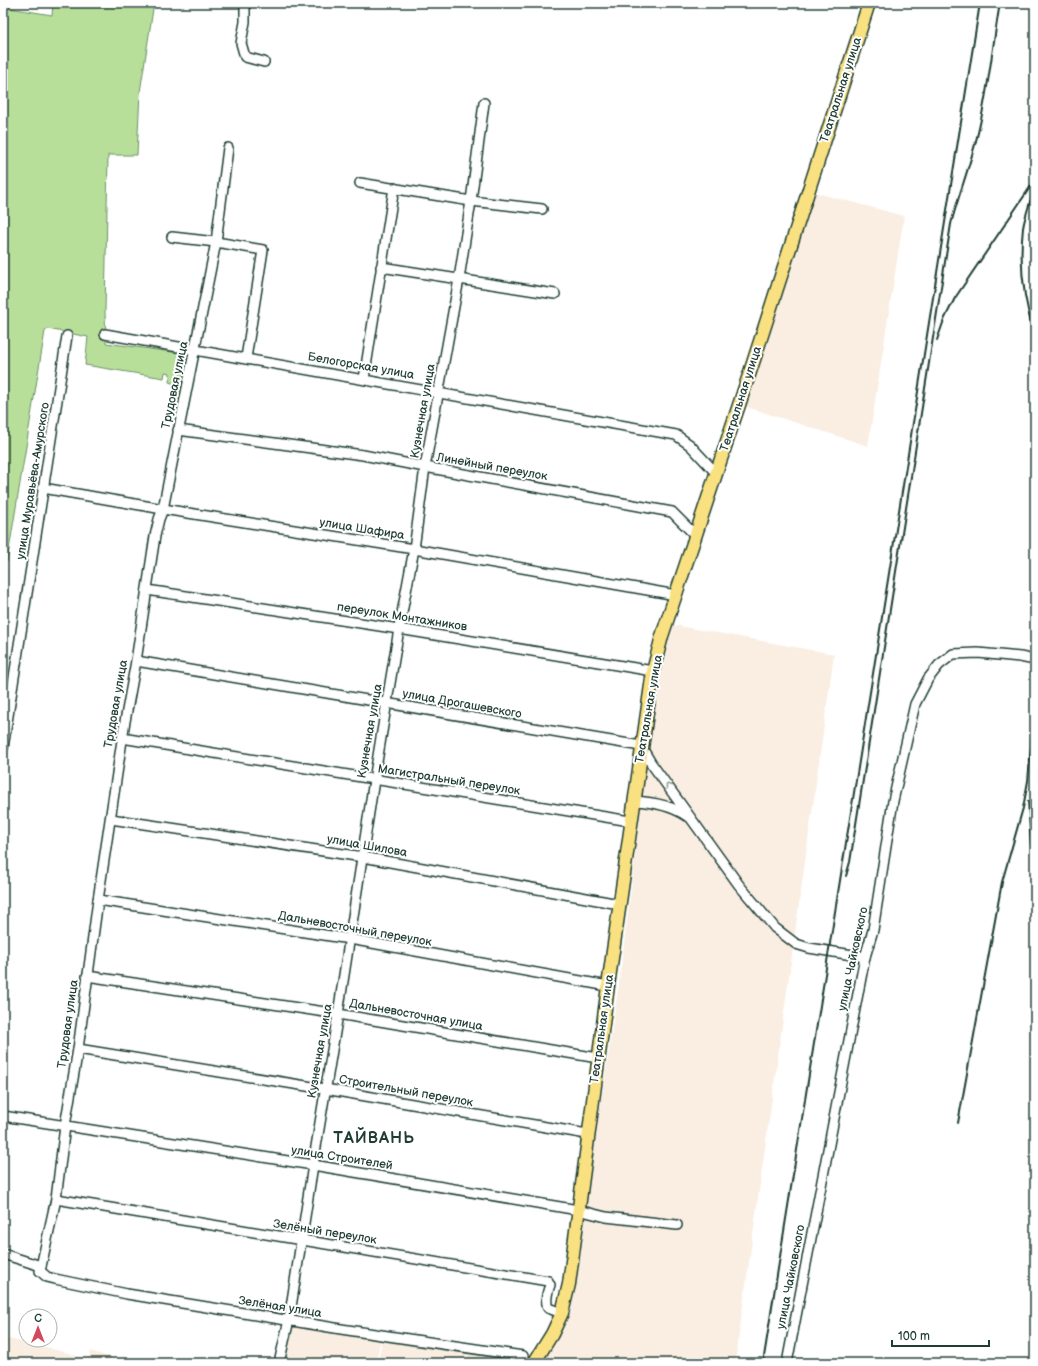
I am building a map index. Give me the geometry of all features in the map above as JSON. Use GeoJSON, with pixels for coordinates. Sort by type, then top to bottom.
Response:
{"type":"FeatureCollection","features":[{"type":"Feature","properties":{"kind":"main road","name":"Театральная улица"},"geometry":{"type":"LineString","coordinates":[[534,1363],[552,1334],[562,1313],[569,1284],[630,821],[653,671],[662,636],[696,536],[869,3]]}},
{"type":"Feature","properties":{"kind":"street"},"geometry":{"type":"LineString","coordinates":[[245,3],[245,22],[241,43],[245,57],[264,62]]}},
{"type":"Feature","properties":{"kind":"street","name":"Кузнечная улица"},"geometry":{"type":"LineString","coordinates":[[279,1363],[289,1320],[374,780],[414,549],[425,467],[440,392],[472,201],[484,103]]}},
{"type":"Feature","properties":{"kind":"street","name":"Трудовая улица"},"geometry":{"type":"LineString","coordinates":[[41,1266],[56,1199],[65,1126],[78,1049],[86,976],[111,819],[122,738],[136,660],[155,536],[163,509],[216,242],[228,148]]}},
{"type":"Feature","properties":{"kind":"street"},"geometry":{"type":"LineString","coordinates":[[360,183],[472,201],[542,208]]}},
{"type":"Feature","properties":{"kind":"street"},"geometry":{"type":"LineString","coordinates":[[364,379],[394,188]]}},
{"type":"Feature","properties":{"kind":"street"},"geometry":{"type":"LineString","coordinates":[[172,238],[216,242],[263,250],[246,358]]}},
{"type":"Feature","properties":{"kind":"street"},"geometry":{"type":"LineString","coordinates":[[381,267],[555,294]]}},
{"type":"Feature","properties":{"kind":"street","name":"Белогорская улица"},"geometry":{"type":"LineString","coordinates":[[106,334],[195,348],[676,435],[690,445],[716,473]]}},
{"type":"Feature","properties":{"kind":"street","name":"улица Муравьёва-Амурского"},"geometry":{"type":"LineString","coordinates":[[3,748],[67,336]]}},
{"type":"Feature","properties":{"kind":"street","name":"Линейный переулок"},"geometry":{"type":"LineString","coordinates":[[178,430],[363,455],[672,512],[696,536]]}},
{"type":"Feature","properties":{"kind":"street","name":"улица Шафира"},"geometry":{"type":"LineString","coordinates":[[43,488],[163,509],[414,549],[676,595]]}},
{"type":"Feature","properties":{"kind":"street","name":"переулок Монтажников"},"geometry":{"type":"LineString","coordinates":[[147,590],[399,629],[653,671]]}},
{"type":"Feature","properties":{"kind":"street","name":"улица Чайковского"},"geometry":{"type":"LineString","coordinates":[[787,1363],[865,957],[873,930],[893,801],[915,704],[928,679],[939,665],[953,654],[978,653],[1035,660]]}},
{"type":"Feature","properties":{"kind":"street","name":"улица Дрогашевского"},"geometry":{"type":"LineString","coordinates":[[136,660],[641,746]]}},
{"type":"Feature","properties":{"kind":"street","name":"Магистральный переулок"},"geometry":{"type":"LineString","coordinates":[[122,738],[630,821]]}},
{"type":"Feature","properties":{"kind":"street"},"geometry":{"type":"LineString","coordinates":[[641,746],[651,763],[739,885],[775,928],[796,944],[809,948],[865,957]]}},
{"type":"Feature","properties":{"kind":"street"},"geometry":{"type":"LineString","coordinates":[[634,801],[667,806],[679,810],[691,818]]}},
{"type":"Feature","properties":{"kind":"street","name":"улица Шилова"},"geometry":{"type":"LineString","coordinates":[[111,819],[363,857],[619,904]]}},
{"type":"Feature","properties":{"kind":"street","name":"Дальневосточный переулок"},"geometry":{"type":"LineString","coordinates":[[98,900],[350,939],[608,986]]}},
{"type":"Feature","properties":{"kind":"street","name":"Дальневосточная улица"},"geometry":{"type":"LineString","coordinates":[[86,976],[338,1014],[598,1058]]}},
{"type":"Feature","properties":{"kind":"street","name":"Строительный переулок"},"geometry":{"type":"LineString","coordinates":[[78,1049],[588,1134]]}},
{"type":"Feature","properties":{"kind":"street","name":"улица Строителей"},"geometry":{"type":"LineString","coordinates":[[3,1116],[313,1165],[578,1210],[606,1217],[677,1225]]}},
{"type":"Feature","properties":{"kind":"street","name":"Зелёный переулок"},"geometry":{"type":"LineString","coordinates":[[56,1199],[548,1282],[550,1285],[546,1296],[548,1308],[562,1313]]}},
{"type":"Feature","properties":{"kind":"street","name":"Зелёная улица"},"geometry":{"type":"LineString","coordinates":[[3,1254],[41,1266],[40,1271],[43,1274],[55,1279],[127,1294],[340,1329],[523,1356]]}},
{"type":"Feature","properties":{"kind":"street"},"geometry":{"type":"LineString","coordinates":[[3,1260],[41,1266]]}},
{"type":"Feature","properties":{"kind":"shaded area"},"geometry":{"type":"Polygon","coordinates":[[[813,192],[904,216],[868,446],[744,406],[813,192]]]}},
{"type":"Feature","properties":{"kind":"shaded area"},"geometry":{"type":"Polygon","coordinates":[[[673,625],[834,654],[735,1363],[542,1363],[570,1309],[620,976],[659,666],[673,625]]]}},
{"type":"Feature","properties":{"kind":"shaded area"},"geometry":{"type":"Polygon","coordinates":[[[292,1325],[381,1338],[376,1363],[283,1363],[292,1325]]]}},
{"type":"Feature","properties":{"kind":"shaded area"},"geometry":{"type":"Polygon","coordinates":[[[3,1338],[18,1341],[18,1348],[49,1348],[88,1359],[91,1351],[125,1363],[3,1363],[3,1338]]]}},
{"type":"Feature","properties":{"kind":"shaded area"},"geometry":{"type":"Polygon","coordinates":[[[382,1339],[519,1358],[515,1363],[378,1363],[382,1339]]]}},
{"type":"Feature","properties":{"kind":"green space"},"geometry":{"type":"Polygon","coordinates":[[[53,3],[154,3],[140,92],[137,155],[108,155],[105,312],[106,343],[187,354],[180,403],[174,402],[177,385],[169,382],[170,373],[165,372],[164,378],[85,365],[88,337],[48,329],[45,331],[7,562],[3,561],[3,7],[52,15],[53,3]]]}},
{"type":"Feature","properties":{"kind":"railway"},"geometry":{"type":"LineString","coordinates":[[763,1363],[980,3]]}},
{"type":"Feature","properties":{"kind":"railway"},"geometry":{"type":"LineString","coordinates":[[846,876],[850,862],[951,224],[974,149],[980,124],[1000,3]]}},
{"type":"Feature","properties":{"kind":"railway"},"geometry":{"type":"LineString","coordinates":[[937,340],[944,320],[955,298],[1035,180]]}},
{"type":"Feature","properties":{"kind":"railway"},"geometry":{"type":"LineString","coordinates":[[1035,187],[1024,223],[1022,242],[1023,283],[1035,336]]}},
{"type":"Feature","properties":{"kind":"railway"},"geometry":{"type":"LineString","coordinates":[[958,1123],[1002,882],[1023,808],[1028,781],[1035,702]]}},
{"type":"Feature","properties":{"kind":"railway"},"geometry":{"type":"LineString","coordinates":[[1028,801],[1031,844],[1035,852]]}},
{"type":"Feature","properties":{"kind":"district","name":"ТАЙВАНЬ"},"geometry":{"type":"Point","coordinates":[374,1138]}}]}
